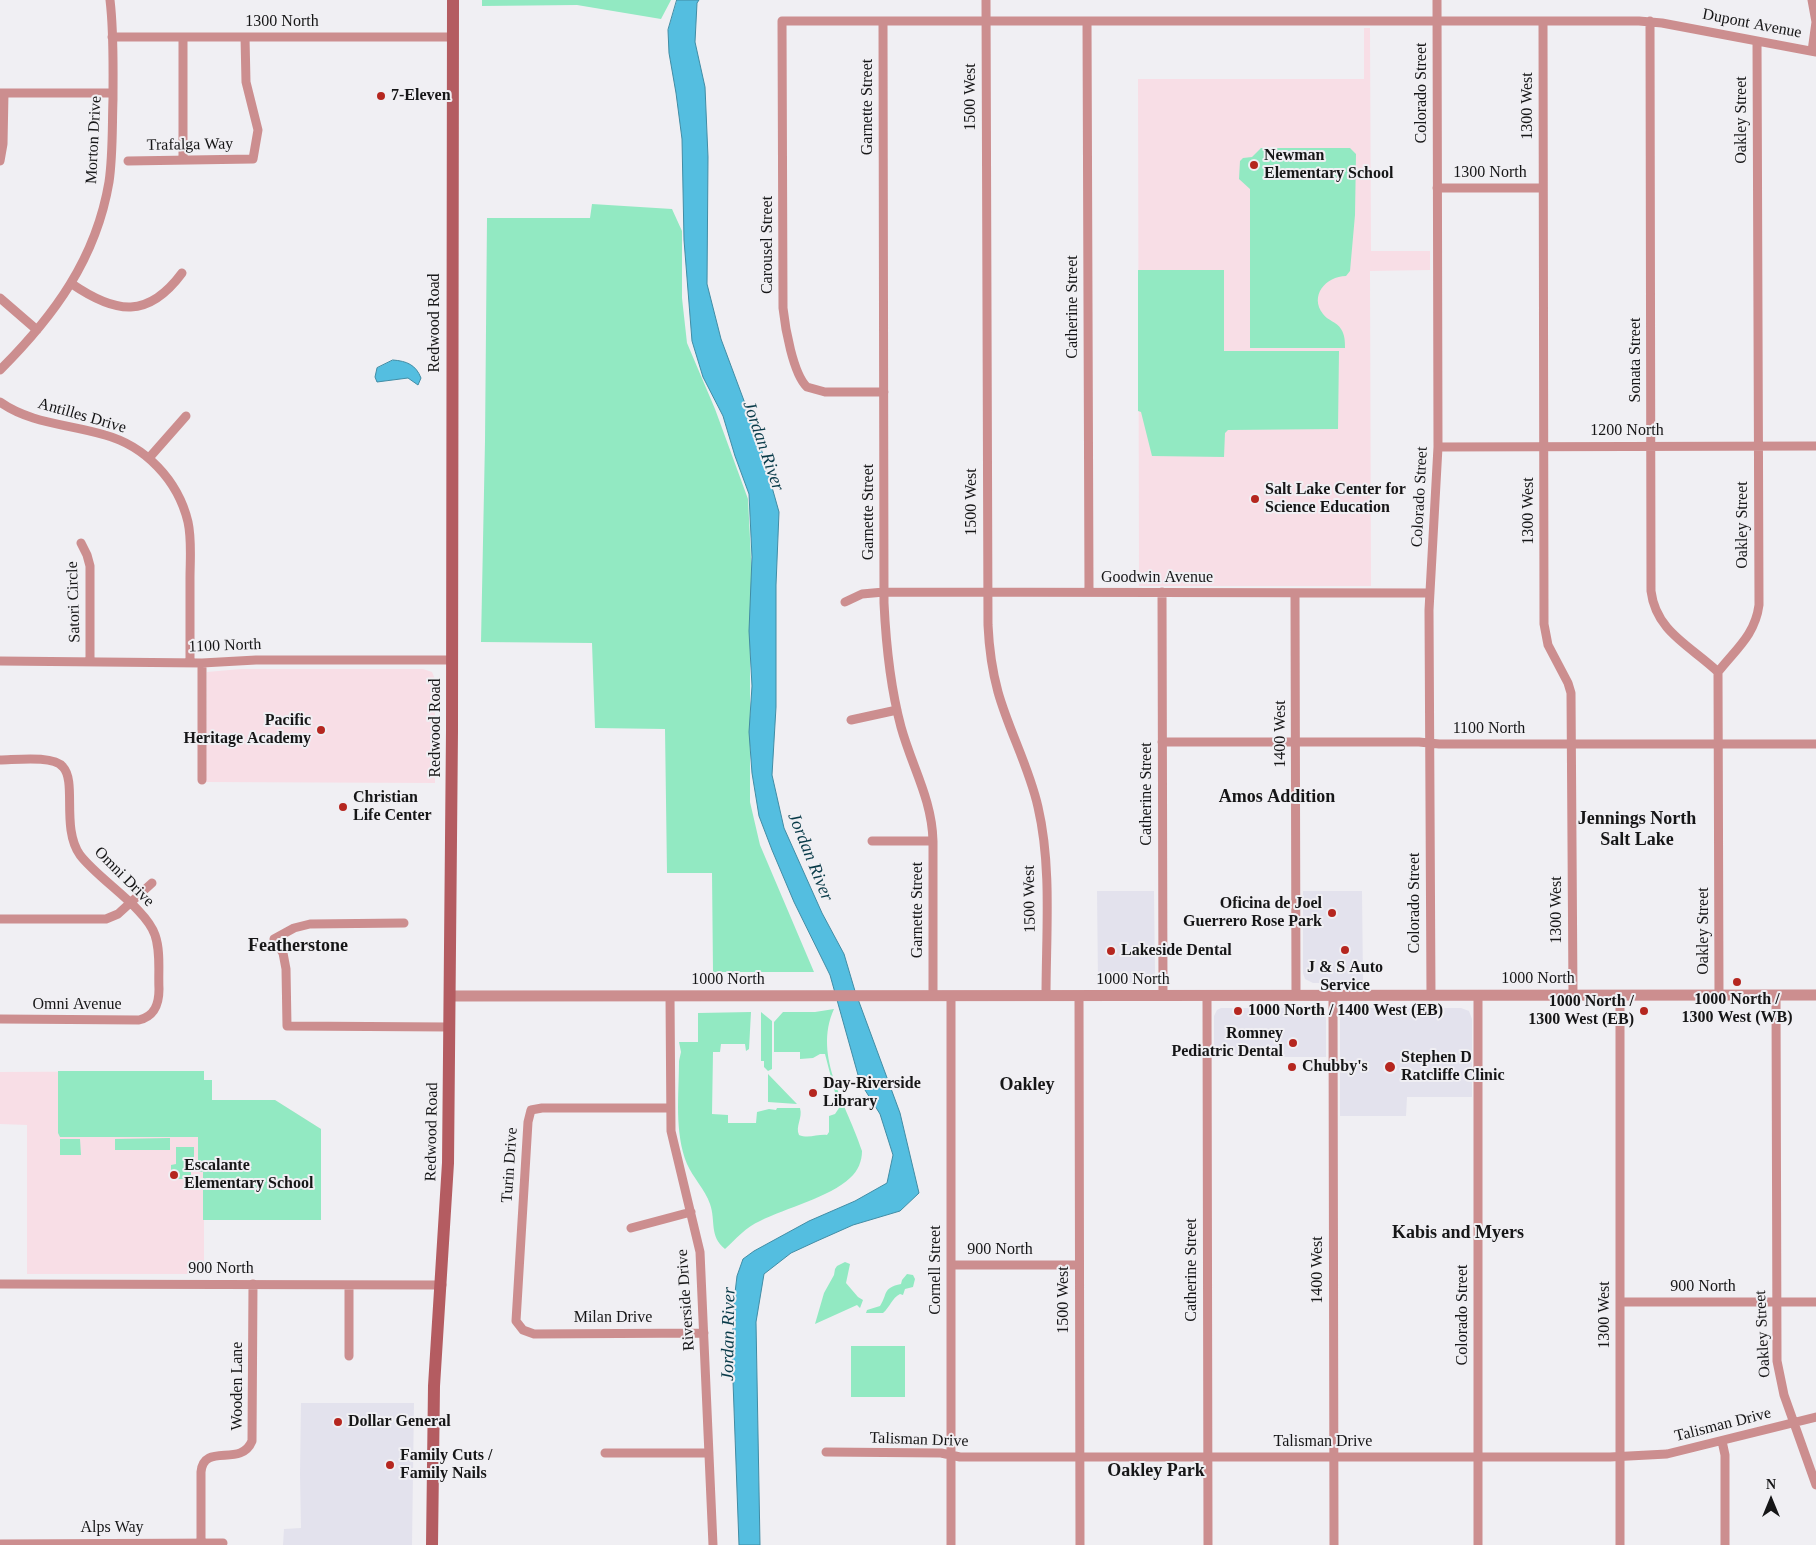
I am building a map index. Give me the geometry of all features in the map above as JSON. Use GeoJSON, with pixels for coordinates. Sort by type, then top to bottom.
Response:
{"type":"FeatureCollection","features":[{"type":"Feature","properties":{"kind":"main road","name":"Redwood Road"},"geometry":{"type":"LineString","coordinates":[[432,1545],[434,1386],[442,1285],[448,1163],[452,660],[452,0]]}},
{"type":"Feature","properties":{"kind":"street","name":"Morton Drive"},"geometry":{"type":"LineString","coordinates":[[0,370],[37,330],[72,284],[95,234],[104,204],[111,160],[112,37],[110,0]]}},
{"type":"Feature","properties":{"kind":"street","name":"1500 West"},"geometry":{"type":"LineString","coordinates":[[986,0],[987,592],[990,647],[996,684],[1004,712],[1028,771],[1042,828],[1046,873],[1046,996]]}},
{"type":"Feature","properties":{"kind":"street","name":"Colorado Street"},"geometry":{"type":"LineString","coordinates":[[1431,996],[1430,593],[1438,447],[1437,0]]}},
{"type":"Feature","properties":{"kind":"street"},"geometry":{"type":"LineString","coordinates":[[1812,0],[1816,22],[1814,51]]}},
{"type":"Feature","properties":{"kind":"street","name":"Dupont Avenue"},"geometry":{"type":"LineString","coordinates":[[782,21],[1650,22],[1814,51]]}},
{"type":"Feature","properties":{"kind":"street","name":"Carousel Street"},"geometry":{"type":"LineString","coordinates":[[782,21],[784,308],[790,348],[798,374],[807,386],[825,392],[884,392]]}},
{"type":"Feature","properties":{"kind":"street","name":"Garnette Street"},"geometry":{"type":"LineString","coordinates":[[883,21],[884,592],[888,664],[896,710],[929,804],[933,841],[934,996]]}},
{"type":"Feature","properties":{"kind":"street","name":"Catherine Street"},"geometry":{"type":"LineString","coordinates":[[1088,21],[1089,592]]}},
{"type":"Feature","properties":{"kind":"street","name":"1300 West"},"geometry":{"type":"LineString","coordinates":[[1543,21],[1544,624],[1548,645],[1570,686],[1573,996]]}},
{"type":"Feature","properties":{"kind":"street","name":"Sonata Street"},"geometry":{"type":"LineString","coordinates":[[1650,22],[1651,591],[1653,605],[1659,618],[1668,629],[1718,672]]}},
{"type":"Feature","properties":{"kind":"street","name":"1300 North"},"geometry":{"type":"LineString","coordinates":[[112,37],[452,37]]}},
{"type":"Feature","properties":{"kind":"street"},"geometry":{"type":"LineString","coordinates":[[183,37],[183,160]]}},
{"type":"Feature","properties":{"kind":"street","name":"Trafalga Way"},"geometry":{"type":"LineString","coordinates":[[128,161],[253,159],[258,130],[246,82],[245,37]]}},
{"type":"Feature","properties":{"kind":"street","name":"Oakley Street"},"geometry":{"type":"LineString","coordinates":[[1719,995],[1718,672],[1749,636],[1758,614],[1757,41]]}},
{"type":"Feature","properties":{"kind":"street"},"geometry":{"type":"LineString","coordinates":[[0,161],[3,144],[2,93],[112,93]]}},
{"type":"Feature","properties":{"kind":"street","name":"1300 North"},"geometry":{"type":"LineString","coordinates":[[1437,188],[1543,188]]}},
{"type":"Feature","properties":{"kind":"street"},"geometry":{"type":"LineString","coordinates":[[72,284],[91,296],[112,305],[135,307],[146,304],[165,293],[182,273]]}},
{"type":"Feature","properties":{"kind":"street"},"geometry":{"type":"LineString","coordinates":[[0,298],[37,330]]}},
{"type":"Feature","properties":{"kind":"street","name":"Antilles Drive"},"geometry":{"type":"LineString","coordinates":[[0,402],[31,418],[116,438],[127,443],[149,458],[173,487],[188,522],[190,548],[190,663]]}},
{"type":"Feature","properties":{"kind":"street"},"geometry":{"type":"LineString","coordinates":[[149,458],[186,416]]}},
{"type":"Feature","properties":{"kind":"street","name":"1200 North"},"geometry":{"type":"LineString","coordinates":[[1438,447],[1816,446]]}},
{"type":"Feature","properties":{"kind":"street","name":"Satori Circle"},"geometry":{"type":"LineString","coordinates":[[81,543],[87,554],[90,566],[90,662]]}},
{"type":"Feature","properties":{"kind":"street","name":"Goodwin Avenue"},"geometry":{"type":"LineString","coordinates":[[845,602],[862,594],[884,592],[1430,593]]}},
{"type":"Feature","properties":{"kind":"street","name":"Catherine Street"},"geometry":{"type":"LineString","coordinates":[[1162,592],[1163,996]]}},
{"type":"Feature","properties":{"kind":"street","name":"1400 West"},"geometry":{"type":"LineString","coordinates":[[1295,593],[1296,996]]}},
{"type":"Feature","properties":{"kind":"street","name":"1100 North"},"geometry":{"type":"LineString","coordinates":[[0,661],[202,663],[256,660],[452,660]]}},
{"type":"Feature","properties":{"kind":"street"},"geometry":{"type":"LineString","coordinates":[[202,663],[202,780]]}},
{"type":"Feature","properties":{"kind":"street"},"geometry":{"type":"LineString","coordinates":[[851,720],[896,710]]}},
{"type":"Feature","properties":{"kind":"street","name":"1100 North"},"geometry":{"type":"LineString","coordinates":[[1162,742],[1816,744]]}},
{"type":"Feature","properties":{"kind":"street","name":"Omni Drive"},"geometry":{"type":"LineString","coordinates":[[0,760],[46,760],[59,764],[68,776],[69,820],[76,847],[86,860],[151,926],[157,943],[159,999],[153,1014]]}},
{"type":"Feature","properties":{"kind":"street"},"geometry":{"type":"LineString","coordinates":[[872,842],[933,841]]}},
{"type":"Feature","properties":{"kind":"street"},"geometry":{"type":"LineString","coordinates":[[0,919],[106,919],[118,914],[152,883]]}},
{"type":"Feature","properties":{"kind":"street"},"geometry":{"type":"LineString","coordinates":[[404,923],[310,924],[294,928],[274,939],[283,953],[286,969],[287,1026],[449,1028]]}},
{"type":"Feature","properties":{"kind":"street","name":"Oakley Street"},"geometry":{"type":"LineString","coordinates":[[1776,995],[1776,1349],[1778,1372],[1784,1395],[1816,1485]]}},
{"type":"Feature","properties":{"kind":"street","name":"1000 North"},"geometry":{"type":"LineString","coordinates":[[450,996],[1816,995]]}},
{"type":"Feature","properties":{"kind":"street","name":"Riverside Drive"},"geometry":{"type":"LineString","coordinates":[[670,996],[670,1108],[672,1139],[700,1252],[713,1545]]}},
{"type":"Feature","properties":{"kind":"street","name":"Cornell Street"},"geometry":{"type":"LineString","coordinates":[[951,996],[951,1545]]}},
{"type":"Feature","properties":{"kind":"street","name":"1500 West"},"geometry":{"type":"LineString","coordinates":[[1079,996],[1080,1545]]}},
{"type":"Feature","properties":{"kind":"street","name":"Catherine Street"},"geometry":{"type":"LineString","coordinates":[[1208,996],[1208,1545]]}},
{"type":"Feature","properties":{"kind":"street","name":"1400 West"},"geometry":{"type":"LineString","coordinates":[[1333,996],[1334,1545]]}},
{"type":"Feature","properties":{"kind":"street","name":"Colorado Street"},"geometry":{"type":"LineString","coordinates":[[1478,996],[1478,1545]]}},
{"type":"Feature","properties":{"kind":"street","name":"1300 West"},"geometry":{"type":"LineString","coordinates":[[1620,996],[1620,1545]]}},
{"type":"Feature","properties":{"kind":"street","name":"Omni Avenue"},"geometry":{"type":"LineString","coordinates":[[0,1019],[134,1020],[144,1019],[153,1014]]}},
{"type":"Feature","properties":{"kind":"street","name":"Turin Drive"},"geometry":{"type":"LineString","coordinates":[[523,1330],[518,1324],[516,1313],[528,1118],[531,1110],[542,1108],[670,1108]]}},
{"type":"Feature","properties":{"kind":"street"},"geometry":{"type":"LineString","coordinates":[[631,1228],[691,1212]]}},
{"type":"Feature","properties":{"kind":"street","name":"900 North"},"geometry":{"type":"LineString","coordinates":[[951,1265],[1079,1265]]}},
{"type":"Feature","properties":{"kind":"street","name":"900 North"},"geometry":{"type":"LineString","coordinates":[[0,1284],[442,1285]]}},
{"type":"Feature","properties":{"kind":"street","name":"Wooden Lane"},"geometry":{"type":"LineString","coordinates":[[201,1543],[201,1472],[203,1463],[213,1456],[240,1454],[248,1449],[252,1441],[253,1284]]}},
{"type":"Feature","properties":{"kind":"street"},"geometry":{"type":"LineString","coordinates":[[349,1285],[349,1356]]}},
{"type":"Feature","properties":{"kind":"street","name":"900 North"},"geometry":{"type":"LineString","coordinates":[[1620,1302],[1816,1302]]}},
{"type":"Feature","properties":{"kind":"street","name":"Milan Drive"},"geometry":{"type":"LineString","coordinates":[[523,1330],[534,1334],[704,1333]]}},
{"type":"Feature","properties":{"kind":"street","name":"Talisman Drive"},"geometry":{"type":"LineString","coordinates":[[826,1452],[941,1453],[960,1457],[1620,1456],[1667,1454],[1816,1418]]}},
{"type":"Feature","properties":{"kind":"street"},"geometry":{"type":"LineString","coordinates":[[1722,1441],[1725,1455],[1725,1545]]}},
{"type":"Feature","properties":{"kind":"street"},"geometry":{"type":"LineString","coordinates":[[605,1453],[710,1453]]}},
{"type":"Feature","properties":{"kind":"street","name":"Alps Way"},"geometry":{"type":"LineString","coordinates":[[0,1544],[223,1543]]}},
{"type":"Feature","properties":{"kind":"shaded area"},"geometry":{"type":"Polygon","coordinates":[[[1364,28],[1370,28],[1371,251],[1430,251],[1430,270],[1370,271],[1371,586],[1139,586],[1138,79],[1364,79],[1364,28]]]}},
{"type":"Feature","properties":{"kind":"shaded area","name":"Pacific Heritage Academy"},"geometry":{"type":"Polygon","coordinates":[[[241,669],[423,669],[432,672],[435,679],[435,783],[206,782],[207,672],[241,669]]]}},
{"type":"Feature","properties":{"kind":"shaded area"},"geometry":{"type":"Polygon","coordinates":[[[1097,891],[1154,891],[1155,973],[1151,981],[1144,983],[1098,983],[1097,891]]]}},
{"type":"Feature","properties":{"kind":"shaded area"},"geometry":{"type":"Polygon","coordinates":[[[1303,891],[1362,891],[1363,983],[1313,983],[1305,979],[1303,973],[1303,891]]]}},
{"type":"Feature","properties":{"kind":"shaded area"},"geometry":{"type":"Polygon","coordinates":[[[1221,1008],[1321,1009],[1326,1016],[1326,1057],[1214,1055],[1214,1016],[1217,1010],[1221,1008]]]}},
{"type":"Feature","properties":{"kind":"shaded area"},"geometry":{"type":"Polygon","coordinates":[[[1349,1008],[1461,1008],[1469,1011],[1472,1019],[1472,1097],[1407,1097],[1406,1116],[1340,1116],[1340,1019],[1343,1011],[1349,1008]]]}},
{"type":"Feature","properties":{"kind":"shaded area","name":"Escalante Elementary School"},"geometry":{"type":"Polygon","coordinates":[[[204,1071],[204,1080],[212,1080],[212,1100],[275,1100],[321,1129],[321,1220],[204,1220],[204,1274],[27,1274],[27,1125],[0,1124],[0,1072],[204,1071]]]}},
{"type":"Feature","properties":{"kind":"shaded area"},"geometry":{"type":"Polygon","coordinates":[[[301,1403],[414,1403],[412,1545],[283,1545],[284,1529],[301,1528],[301,1403]]]}},
{"type":"Feature","properties":{"kind":"green space"},"geometry":{"type":"Polygon","coordinates":[[[482,0],[671,0],[661,19],[577,5],[482,6],[482,0]]]}},
{"type":"Feature","properties":{"kind":"green space"},"geometry":{"type":"Polygon","coordinates":[[[1261,148],[1350,148],[1356,154],[1355,215],[1350,271],[1346,276],[1332,279],[1326,283],[1319,294],[1318,300],[1323,314],[1342,331],[1345,348],[1250,348],[1250,189],[1239,179],[1240,161],[1243,158],[1252,157],[1261,148]]]}},
{"type":"Feature","properties":{"kind":"green space"},"geometry":{"type":"Polygon","coordinates":[[[592,204],[672,209],[682,231],[682,298],[687,343],[715,409],[748,499],[752,578],[750,629],[750,802],[760,845],[814,972],[713,972],[712,873],[667,873],[665,729],[595,728],[592,643],[481,642],[487,218],[590,218],[592,204]]]}},
{"type":"Feature","properties":{"kind":"green space"},"geometry":{"type":"Polygon","coordinates":[[[1138,270],[1224,270],[1224,351],[1339,351],[1338,429],[1228,430],[1225,433],[1224,457],[1152,456],[1141,412],[1138,411],[1138,270]]]}},
{"type":"Feature","properties":{"kind":"green space"},"geometry":{"type":"Polygon","coordinates":[[[834,1009],[828,1027],[827,1045],[834,1081],[862,1151],[859,1166],[853,1175],[841,1185],[820,1197],[750,1226],[725,1249],[717,1239],[708,1199],[687,1164],[680,1139],[678,1113],[679,1061],[681,1052],[679,1042],[698,1042],[698,1013],[751,1012],[749,1049],[746,1051],[745,1044],[721,1044],[720,1052],[713,1052],[712,1114],[728,1115],[728,1123],[756,1123],[757,1112],[769,1109],[776,1110],[777,1108],[800,1108],[799,1135],[806,1137],[827,1135],[829,1132],[829,1116],[835,1114],[839,1108],[825,1054],[820,1054],[813,1058],[800,1059],[800,1052],[774,1052],[774,1022],[783,1012],[815,1012],[834,1009]]]}},
{"type":"Feature","properties":{"kind":"green space"},"geometry":{"type":"Polygon","coordinates":[[[761,1012],[772,1021],[772,1069],[768,1071],[764,1067],[764,1061],[761,1061],[761,1012]]]}},
{"type":"Feature","properties":{"kind":"green space"},"geometry":{"type":"Polygon","coordinates":[[[58,1071],[204,1071],[204,1080],[212,1080],[212,1100],[275,1100],[321,1129],[321,1220],[203,1220],[203,1172],[198,1171],[198,1137],[60,1137],[58,1133],[58,1071]]]}},
{"type":"Feature","properties":{"kind":"green space"},"geometry":{"type":"Polygon","coordinates":[[[768,1074],[797,1104],[768,1102],[768,1074]]]}},
{"type":"Feature","properties":{"kind":"green space"},"geometry":{"type":"Polygon","coordinates":[[[170,1138],[170,1150],[115,1150],[115,1139],[170,1138]]]}},
{"type":"Feature","properties":{"kind":"green space"},"geometry":{"type":"Polygon","coordinates":[[[60,1139],[80,1139],[81,1155],[60,1155],[60,1139]]]}},
{"type":"Feature","properties":{"kind":"green space"},"geometry":{"type":"Polygon","coordinates":[[[176,1147],[194,1147],[194,1165],[191,1165],[191,1179],[171,1179],[171,1165],[176,1164],[176,1147]]]}},
{"type":"Feature","properties":{"kind":"green space"},"geometry":{"type":"Polygon","coordinates":[[[845,1262],[850,1264],[846,1283],[863,1300],[860,1308],[857,1305],[815,1324],[824,1293],[834,1275],[835,1269],[845,1262]]]}},
{"type":"Feature","properties":{"kind":"green space"},"geometry":{"type":"Polygon","coordinates":[[[907,1274],[913,1275],[915,1279],[913,1287],[905,1289],[903,1295],[897,1296],[883,1313],[866,1313],[867,1310],[880,1306],[886,1292],[891,1287],[901,1284],[907,1274]]]}},
{"type":"Feature","properties":{"kind":"green space"},"geometry":{"type":"Polygon","coordinates":[[[851,1346],[905,1346],[905,1397],[851,1397],[851,1346]]]}},
{"type":"Feature","properties":{"kind":"water"},"geometry":{"type":"Polygon","coordinates":[[[677,0],[699,0],[697,3],[695,42],[705,87],[708,157],[707,284],[721,339],[759,441],[779,512],[776,585],[776,707],[772,775],[784,828],[822,913],[844,954],[855,991],[900,1113],[919,1193],[900,1211],[853,1225],[791,1253],[764,1274],[756,1322],[760,1545],[739,1545],[732,1354],[737,1276],[743,1259],[754,1251],[809,1221],[855,1201],[887,1183],[893,1155],[880,1114],[860,1082],[830,975],[794,902],[759,816],[752,773],[749,732],[752,686],[749,631],[752,557],[749,494],[723,416],[703,377],[692,341],[684,240],[682,139],[669,53],[668,30],[677,0]]]}},
{"type":"Feature","properties":{"kind":"water"},"geometry":{"type":"Polygon","coordinates":[[[393,360],[403,361],[414,367],[421,378],[418,385],[408,378],[377,382],[375,377],[377,368],[393,360]]]}},
{"type":"Feature","properties":{"kind":"place","name":"7-Eleven"},"geometry":{"type":"Point","coordinates":[381,96]}},
{"type":"Feature","properties":{"kind":"place","name":"Newman Elementary School"},"geometry":{"type":"Point","coordinates":[1254,165]}},
{"type":"Feature","properties":{"kind":"place","name":"Salt Lake Center for Science Education"},"geometry":{"type":"Point","coordinates":[1255,499]}},
{"type":"Feature","properties":{"kind":"place","name":"Pacific Heritage Academy"},"geometry":{"type":"Point","coordinates":[321,730]}},
{"type":"Feature","properties":{"kind":"place","name":"Christian Life Center"},"geometry":{"type":"Point","coordinates":[343,807]}},
{"type":"Feature","properties":{"kind":"place","name":"Oficina de Joel Guerrero Rose Park"},"geometry":{"type":"Point","coordinates":[1332,913]}},
{"type":"Feature","properties":{"kind":"place","name":"J & S Auto Service"},"geometry":{"type":"Point","coordinates":[1345,950]}},
{"type":"Feature","properties":{"kind":"place","name":"Lakeside Dental"},"geometry":{"type":"Point","coordinates":[1111,951]}},
{"type":"Feature","properties":{"kind":"place","name":"1000 North / 1300 West (WB)"},"geometry":{"type":"Point","coordinates":[1737,982]}},
{"type":"Feature","properties":{"kind":"place","name":"1000 North / 1400 West (EB)"},"geometry":{"type":"Point","coordinates":[1238,1011]}},
{"type":"Feature","properties":{"kind":"place","name":"1000 North / 1300 West (EB)"},"geometry":{"type":"Point","coordinates":[1644,1011]}},
{"type":"Feature","properties":{"kind":"place","name":"Romney Pediatric Dental"},"geometry":{"type":"Point","coordinates":[1293,1043]}},
{"type":"Feature","properties":{"kind":"place","name":"Chubby's"},"geometry":{"type":"Point","coordinates":[1292,1067]}},
{"type":"Feature","properties":{"kind":"place","name":"Stephen D Ratcliffe Clinic"},"geometry":{"type":"Point","coordinates":[1390,1067]}},
{"type":"Feature","properties":{"kind":"place","name":"Day-Riverside Library"},"geometry":{"type":"Point","coordinates":[813,1093]}},
{"type":"Feature","properties":{"kind":"place","name":"Escalante Elementary School"},"geometry":{"type":"Point","coordinates":[174,1175]}},
{"type":"Feature","properties":{"kind":"place","name":"Dollar General"},"geometry":{"type":"Point","coordinates":[338,1422]}},
{"type":"Feature","properties":{"kind":"place","name":"Family Cuts / Family Nails"},"geometry":{"type":"Point","coordinates":[390,1465]}},
{"type":"Feature","properties":{"kind":"district","name":"Amos Addition"},"geometry":{"type":"Point","coordinates":[1277,797]}},
{"type":"Feature","properties":{"kind":"district","name":"Jennings North Salt Lake"},"geometry":{"type":"Point","coordinates":[1637,830]}},
{"type":"Feature","properties":{"kind":"district","name":"Featherstone"},"geometry":{"type":"Point","coordinates":[298,946]}},
{"type":"Feature","properties":{"kind":"district","name":"Oakley"},"geometry":{"type":"Point","coordinates":[1027,1085]}},
{"type":"Feature","properties":{"kind":"district","name":"Kabis and Myers"},"geometry":{"type":"Point","coordinates":[1458,1233]}},
{"type":"Feature","properties":{"kind":"district","name":"Oakley Park"},"geometry":{"type":"Point","coordinates":[1156,1471]}},
{"type":"Feature","properties":{"kind":"water label","name":"Jordan River"},"geometry":{"type":"Point","coordinates":[763,446]}},
{"type":"Feature","properties":{"kind":"water label","name":"Jordan River"},"geometry":{"type":"Point","coordinates":[810,857]}},
{"type":"Feature","properties":{"kind":"water label","name":"Jordan River"},"geometry":{"type":"Point","coordinates":[729,1334]}}]}
